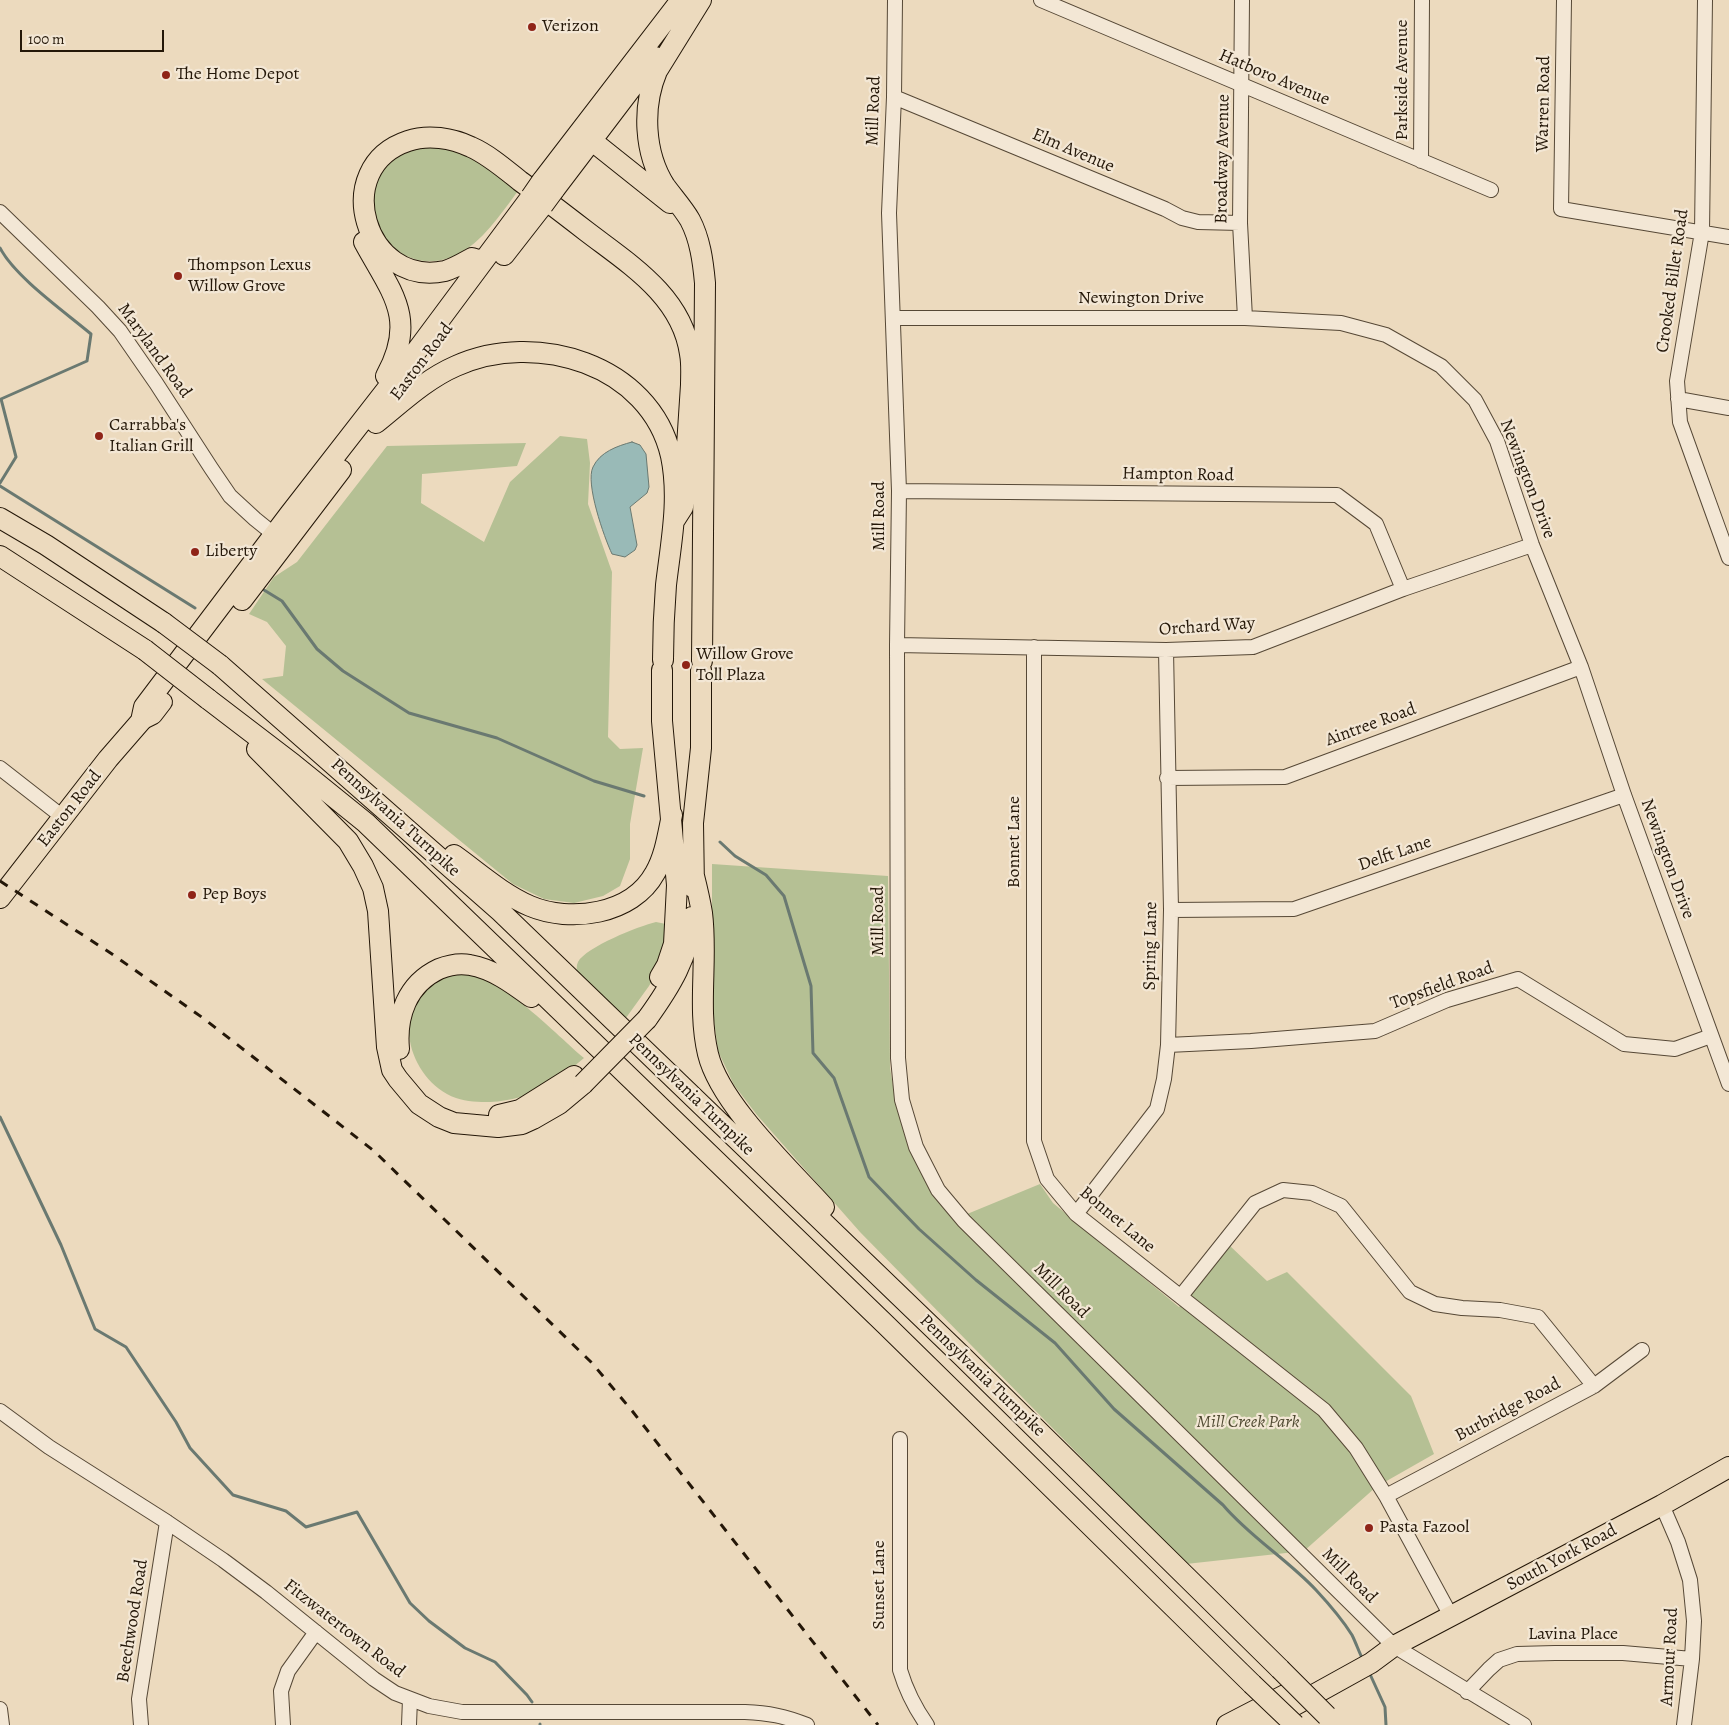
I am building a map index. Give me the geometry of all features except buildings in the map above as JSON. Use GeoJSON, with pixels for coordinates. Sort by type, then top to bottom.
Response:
{"type":"FeatureCollection","features":[{"type":"Feature","properties":{"kind":"highway","name":"Easton Road"},"geometry":{"type":"LineString","coordinates":[[0,898],[108,759],[141,720],[144,707],[376,423],[680,0]]}},
{"type":"Feature","properties":{"kind":"highway","name":"Easton Road"},"geometry":{"type":"LineString","coordinates":[[163,702],[386,390],[482,261],[591,140],[700,0]]}},
{"type":"Feature","properties":{"kind":"highway"},"geometry":{"type":"LineString","coordinates":[[208,699],[348,842],[364,866],[373,888],[378,911],[387,1047],[392,1070],[414,1098],[439,1117],[454,1124],[498,1127],[522,1124],[559,1104],[578,1080],[643,1014],[673,980],[686,952],[691,932],[694,876],[693,824],[701,748],[705,283],[703,261],[697,236],[690,219],[665,185],[656,168],[650,146],[647,108],[657,71],[700,0]]}},
{"type":"Feature","properties":{"kind":"highway"},"geometry":{"type":"LineString","coordinates":[[386,390],[383,381],[398,352],[400,342],[400,313],[389,285],[356,226],[354,199],[360,174],[366,162],[380,146],[406,130],[427,127],[445,127],[465,134],[482,144],[633,257],[661,282],[673,296],[692,326],[704,372]]}},
{"type":"Feature","properties":{"kind":"highway"},"geometry":{"type":"LineString","coordinates":[[482,261],[472,258],[444,271],[419,271],[405,268],[379,248],[367,226],[363,201],[369,175],[383,155],[396,145],[417,138],[441,138],[470,146],[506,170],[629,264],[663,295],[674,310],[686,339],[691,369],[683,507],[674,521]]}},
{"type":"Feature","properties":{"kind":"highway"},"geometry":{"type":"LineString","coordinates":[[591,140],[674,207],[697,236]]}},
{"type":"Feature","properties":{"kind":"highway"},"geometry":{"type":"LineString","coordinates":[[376,423],[440,374],[456,365],[490,354],[516,351],[537,352],[580,360],[620,382],[639,397],[656,420],[665,438],[671,457],[674,521],[663,621],[662,721],[677,885],[674,944],[667,966],[643,1014]]}},
{"type":"Feature","properties":{"kind":"highway","name":"Pennsylvania Turnpike"},"geometry":{"type":"LineString","coordinates":[[0,518],[46,545],[164,624],[220,665],[351,778],[501,912],[963,1357],[1332,1720]]}},
{"type":"Feature","properties":{"kind":"highway","name":"Pennsylvania Turnpike"},"geometry":{"type":"LineString","coordinates":[[0,556],[145,650],[366,823],[872,1311],[1295,1725]]}},
{"type":"Feature","properties":{"kind":"highway"},"geometry":{"type":"LineString","coordinates":[[351,778],[517,900],[545,911],[561,914],[604,910],[625,902],[637,894],[648,884],[660,864],[672,815]]}},
{"type":"Feature","properties":{"kind":"highway"},"geometry":{"type":"LineString","coordinates":[[694,876],[702,914],[703,1024],[708,1054],[722,1087],[757,1133],[963,1357]]}},
{"type":"Feature","properties":{"kind":"highway"},"geometry":{"type":"LineString","coordinates":[[578,1080],[520,1110],[492,1116],[477,1116],[449,1108],[425,1094],[404,1067],[398,1049],[398,1032],[404,1006],[412,990],[421,980],[433,972],[445,966],[468,964],[478,966],[494,972],[532,998],[576,1038],[623,1072]]}},
{"type":"Feature","properties":{"kind":"highway","name":"South York Road"},"geometry":{"type":"LineString","coordinates":[[1226,1725],[1328,1679],[1394,1646],[1662,1505],[1729,1467]]}},
{"type":"Feature","properties":{"kind":"highway","name":"South York Road"},"geometry":{"type":"LineString","coordinates":[[1259,1725],[1328,1679]]}},
{"type":"Feature","properties":{"kind":"main road","name":"Easton Road"},"geometry":{"type":"LineString","coordinates":[[141,720],[153,715],[163,702]]}},
{"type":"Feature","properties":{"kind":"street","name":"Mill Road"},"geometry":{"type":"LineString","coordinates":[[896,0],[889,213],[899,491],[897,645],[898,1058],[902,1100],[916,1147],[938,1190],[964,1221],[1394,1646],[1524,1725]]}},
{"type":"Feature","properties":{"kind":"street","name":"Hatboro Avenue"},"geometry":{"type":"LineString","coordinates":[[1041,0],[1491,190]]}},
{"type":"Feature","properties":{"kind":"street","name":"Broadway Avenue"},"geometry":{"type":"LineString","coordinates":[[1242,0],[1240,223],[1245,318]]}},
{"type":"Feature","properties":{"kind":"street","name":"Parkside Avenue"},"geometry":{"type":"LineString","coordinates":[[1421,161],[1422,0]]}},
{"type":"Feature","properties":{"kind":"street","name":"Warren Road"},"geometry":{"type":"LineString","coordinates":[[1564,0],[1561,209],[1702,232]]}},
{"type":"Feature","properties":{"kind":"street","name":"Crooked Billet Road"},"geometry":{"type":"LineString","coordinates":[[1705,0],[1702,232],[1677,381],[1680,422],[1729,558]]}},
{"type":"Feature","properties":{"kind":"street","name":"Elm Avenue"},"geometry":{"type":"LineString","coordinates":[[894,97],[1165,209],[1182,218],[1198,222],[1240,223]]}},
{"type":"Feature","properties":{"kind":"street","name":"Maryland Road"},"geometry":{"type":"LineString","coordinates":[[0,212],[98,307],[120,331],[156,382],[230,496],[280,539]]}},
{"type":"Feature","properties":{"kind":"street"},"geometry":{"type":"LineString","coordinates":[[1702,232],[1729,238]]}},
{"type":"Feature","properties":{"kind":"street","name":"Newington Drive"},"geometry":{"type":"LineString","coordinates":[[893,318],[1245,318],[1341,323],[1386,335],[1441,366],[1475,400],[1497,441],[1532,545],[1581,667],[1624,795],[1729,1084]]}},
{"type":"Feature","properties":{"kind":"street"},"geometry":{"type":"LineString","coordinates":[[1678,398],[1729,408]]}},
{"type":"Feature","properties":{"kind":"street","name":"Hampton Road"},"geometry":{"type":"LineString","coordinates":[[899,491],[1337,495],[1376,524],[1402,589]]}},
{"type":"Feature","properties":{"kind":"street","name":"Orchard Way"},"geometry":{"type":"LineString","coordinates":[[897,645],[1166,650],[1253,647],[1402,589],[1532,545]]}},
{"type":"Feature","properties":{"kind":"street","name":"Bonnet Lane"},"geometry":{"type":"LineString","coordinates":[[1034,648],[1034,1141],[1047,1179],[1076,1214],[1324,1410],[1356,1448],[1386,1496],[1451,1616]]}},
{"type":"Feature","properties":{"kind":"street","name":"Spring Lane"},"geometry":{"type":"LineString","coordinates":[[1076,1214],[1157,1109],[1164,1079],[1168,1046],[1171,910],[1166,650]]}},
{"type":"Feature","properties":{"kind":"street","name":"Aintree Road"},"geometry":{"type":"LineString","coordinates":[[1167,778],[1285,777],[1581,667]]}},
{"type":"Feature","properties":{"kind":"street"},"geometry":{"type":"LineString","coordinates":[[0,768],[64,818]]}},
{"type":"Feature","properties":{"kind":"street","name":"Delft Lane"},"geometry":{"type":"LineString","coordinates":[[1171,910],[1294,909],[1624,795]]}},
{"type":"Feature","properties":{"kind":"street","name":"Topsfield Road"},"geometry":{"type":"LineString","coordinates":[[1168,1046],[1376,1030],[1447,1000],[1518,980],[1624,1044],[1675,1048],[1711,1036]]}},
{"type":"Feature","properties":{"kind":"street"},"geometry":{"type":"LineString","coordinates":[[1181,1296],[1255,1203],[1283,1190],[1312,1193],[1341,1206],[1410,1292],[1435,1304],[1462,1308],[1500,1310],[1538,1317],[1594,1386]]}},
{"type":"Feature","properties":{"kind":"street","name":"Burbridge Road"},"geometry":{"type":"LineString","coordinates":[[1386,1496],[1594,1386],[1642,1350]]}},
{"type":"Feature","properties":{"kind":"street","name":"Fitzwatertown Road"},"geometry":{"type":"LineString","coordinates":[[0,1411],[48,1447],[167,1522],[266,1592],[374,1679],[395,1693],[410,1700],[428,1706],[462,1712],[761,1713],[789,1717],[807,1725]]}},
{"type":"Feature","properties":{"kind":"street","name":"Sunset Lane"},"geometry":{"type":"LineString","coordinates":[[900,1439],[900,1670],[907,1692],[927,1725]]}},
{"type":"Feature","properties":{"kind":"street","name":"Armour Road"},"geometry":{"type":"LineString","coordinates":[[1662,1505],[1678,1542],[1690,1580],[1694,1621],[1692,1659],[1684,1725]]}},
{"type":"Feature","properties":{"kind":"street","name":"Beechwood Road"},"geometry":{"type":"LineString","coordinates":[[141,1725],[139,1699],[167,1522]]}},
{"type":"Feature","properties":{"kind":"street"},"geometry":{"type":"LineString","coordinates":[[283,1725],[281,1691],[288,1671],[316,1632]]}},
{"type":"Feature","properties":{"kind":"street","name":"Lavina Place"},"geometry":{"type":"LineString","coordinates":[[1467,1692],[1499,1660],[1517,1654],[1623,1653],[1692,1659]]}},
{"type":"Feature","properties":{"kind":"street"},"geometry":{"type":"LineString","coordinates":[[409,1725],[410,1700]]}},
{"type":"Feature","properties":{"kind":"street"},"geometry":{"type":"LineString","coordinates":[[0,1709],[2,1725]]}},
{"type":"Feature","properties":{"kind":"green space"},"geometry":{"type":"Polygon","coordinates":[[[444,145],[468,156],[521,187],[479,239],[462,252],[437,261],[415,259],[396,249],[382,234],[374,214],[373,194],[381,174],[405,151],[417,146],[444,145]]]}},
{"type":"Feature","properties":{"kind":"green space"},"geometry":{"type":"Polygon","coordinates":[[[560,436],[587,439],[590,463],[588,504],[612,572],[608,737],[620,749],[643,748],[630,824],[630,859],[620,886],[603,896],[574,903],[544,899],[513,884],[262,679],[283,676],[286,646],[267,622],[249,614],[274,577],[297,562],[387,446],[526,443],[517,466],[422,474],[421,503],[484,542],[510,482],[560,436]]]}},
{"type":"Feature","properties":{"kind":"green space","name":"Mill Creek Park"},"geometry":{"type":"Polygon","coordinates":[[[712,864],[888,876],[890,1068],[896,1103],[914,1155],[955,1219],[1040,1184],[1053,1203],[1179,1307],[1229,1245],[1267,1281],[1287,1272],[1411,1396],[1434,1454],[1376,1487],[1304,1551],[1186,1564],[860,1232],[757,1115],[734,1085],[718,1051],[712,1005],[712,864]]]}},
{"type":"Feature","properties":{"kind":"green space"},"geometry":{"type":"Polygon","coordinates":[[[656,922],[666,924],[669,927],[661,965],[649,986],[623,1022],[577,974],[577,964],[583,956],[602,944],[626,932],[656,922]]]}},
{"type":"Feature","properties":{"kind":"green space"},"geometry":{"type":"Polygon","coordinates":[[[468,974],[481,977],[512,996],[584,1058],[551,1084],[514,1099],[490,1102],[469,1101],[456,1098],[439,1089],[425,1075],[416,1059],[410,1041],[409,1022],[414,1005],[425,990],[442,979],[468,974]]]}},
{"type":"Feature","properties":{"kind":"water"},"geometry":{"type":"Polygon","coordinates":[[[632,442],[640,445],[646,454],[649,487],[647,493],[630,507],[637,545],[635,550],[625,557],[612,554],[596,510],[591,475],[593,467],[600,457],[615,448],[632,442]]]}},
{"type":"Feature","properties":{"kind":"waterway"},"geometry":{"type":"LineString","coordinates":[[0,248],[17,271],[91,334],[87,361],[1,399],[16,457],[0,483]]}},
{"type":"Feature","properties":{"kind":"waterway"},"geometry":{"type":"LineString","coordinates":[[0,486],[195,608]]}},
{"type":"Feature","properties":{"kind":"waterway"},"geometry":{"type":"LineString","coordinates":[[264,590],[282,601],[317,649],[343,671],[409,713],[497,738],[594,781],[644,796]]}},
{"type":"Feature","properties":{"kind":"waterway"},"geometry":{"type":"LineString","coordinates":[[720,842],[735,856],[766,875],[784,896],[811,986],[813,1053],[834,1078],[869,1177],[919,1229],[976,1280],[1055,1343],[1114,1409],[1305,1579],[1344,1623],[1352,1635],[1363,1660]]}},
{"type":"Feature","properties":{"kind":"waterway"},"geometry":{"type":"LineString","coordinates":[[0,1117],[61,1245],[95,1329],[126,1347],[176,1422],[190,1448],[233,1495],[286,1511],[306,1527],[357,1512],[410,1603],[429,1621],[465,1648],[495,1662],[532,1702]]}},
{"type":"Feature","properties":{"kind":"waterway"},"geometry":{"type":"LineString","coordinates":[[1369,1672],[1385,1707],[1386,1725]]}},
{"type":"Feature","properties":{"kind":"railway"},"geometry":{"type":"LineString","coordinates":[[0,881],[112,954],[203,1018],[374,1151],[592,1363],[633,1412],[878,1725]]}},
{"type":"Feature","properties":{"kind":"place","name":"Verizon"},"geometry":{"type":"Point","coordinates":[532,27]}},
{"type":"Feature","properties":{"kind":"place","name":"The Home Depot"},"geometry":{"type":"Point","coordinates":[166,75]}},
{"type":"Feature","properties":{"kind":"place","name":"Thompson Lexus Willow Grove"},"geometry":{"type":"Point","coordinates":[178,276]}},
{"type":"Feature","properties":{"kind":"place","name":"Carrabba's Italian Grill"},"geometry":{"type":"Point","coordinates":[99,436]}},
{"type":"Feature","properties":{"kind":"place","name":"Liberty"},"geometry":{"type":"Point","coordinates":[195,552]}},
{"type":"Feature","properties":{"kind":"place","name":"Willow Grove Toll Plaza"},"geometry":{"type":"Point","coordinates":[686,665]}},
{"type":"Feature","properties":{"kind":"place","name":"Pep Boys"},"geometry":{"type":"Point","coordinates":[192,895]}},
{"type":"Feature","properties":{"kind":"place","name":"Pasta Fazool"},"geometry":{"type":"Point","coordinates":[1369,1528]}}]}
